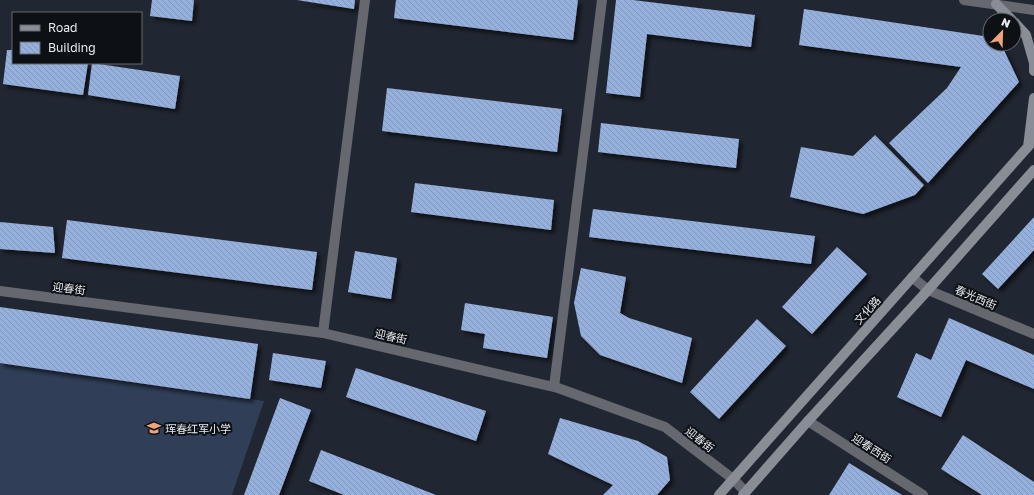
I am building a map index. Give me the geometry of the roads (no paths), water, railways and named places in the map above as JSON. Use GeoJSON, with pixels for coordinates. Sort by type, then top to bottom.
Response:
{"type":"FeatureCollection","features":[{"type":"Feature","properties":{"kind":"main road"},"geometry":{"type":"LineString","coordinates":[[996,4],[1004,12]]}},
{"type":"Feature","properties":{"kind":"main road"},"geometry":{"type":"LineString","coordinates":[[1022,31],[1026,35],[1034,63],[1034,72]]}},
{"type":"Feature","properties":{"kind":"main road"},"geometry":{"type":"LineString","coordinates":[[1031,144],[1034,98]]}},
{"type":"Feature","properties":{"kind":"main road","name":"文化路"},"geometry":{"type":"LineString","coordinates":[[719,495],[1031,144]]}},
{"type":"Feature","properties":{"kind":"main road"},"geometry":{"type":"LineString","coordinates":[[744,493],[928,290],[1034,170]]}},
{"type":"Feature","properties":{"kind":"street"},"geometry":{"type":"LineString","coordinates":[[323,333],[365,0]]}},
{"type":"Feature","properties":{"kind":"street"},"geometry":{"type":"LineString","coordinates":[[554,387],[602,0]]}},
{"type":"Feature","properties":{"kind":"street"},"geometry":{"type":"LineString","coordinates":[[964,0],[1034,10]]}},
{"type":"Feature","properties":{"kind":"street","name":"春光西街"},"geometry":{"type":"LineString","coordinates":[[912,277],[928,290],[1034,334]]}},
{"type":"Feature","properties":{"kind":"street","name":"迎春街"},"geometry":{"type":"LineString","coordinates":[[0,292],[323,333],[554,387],[665,427],[732,479],[744,493]]}},
{"type":"Feature","properties":{"kind":"street","name":"迎春西街"},"geometry":{"type":"LineString","coordinates":[[808,421],[923,495]]}},
{"type":"Feature","properties":{"kind":"place","name":"珲春红军小学"},"geometry":{"type":"Point","coordinates":[154,428]}}]}
